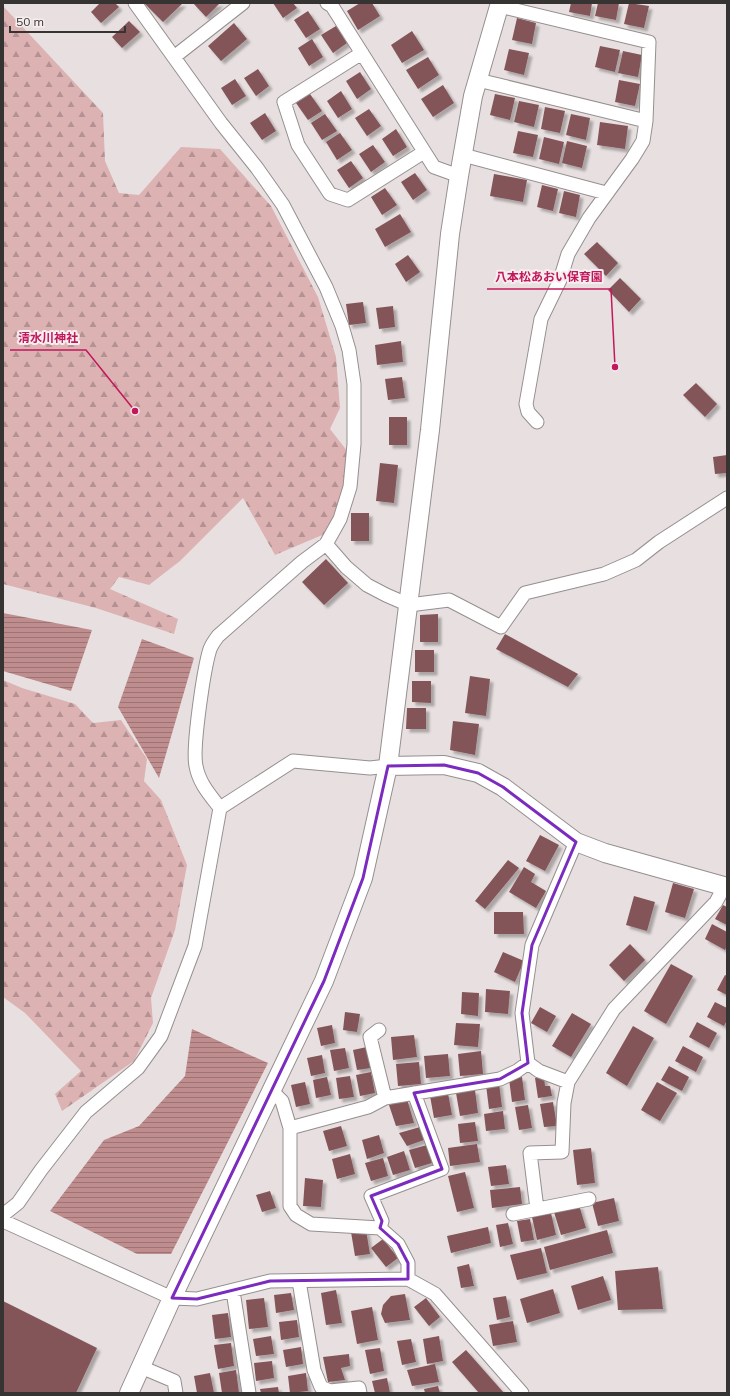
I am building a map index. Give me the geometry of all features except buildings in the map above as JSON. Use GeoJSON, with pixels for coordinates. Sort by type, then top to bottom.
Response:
{"type":"FeatureCollection","features":[{"type":"Feature","properties":{"kind":"street"},"geometry":{"type":"LineString","coordinates":[[135,3],[220,123],[257,168],[283,205],[315,265],[342,326],[349,350],[354,384],[354,444],[350,487],[340,519],[326,544],[302,562],[218,636],[211,647],[207,660],[197,732],[195,766],[202,785],[220,808]]}},
{"type":"Feature","properties":{"kind":"street"},"geometry":{"type":"LineString","coordinates":[[174,57],[243,3]]}},
{"type":"Feature","properties":{"kind":"street"},"geometry":{"type":"LineString","coordinates":[[327,3],[332,6],[434,167],[459,176]]}},
{"type":"Feature","properties":{"kind":"street"},"geometry":{"type":"LineString","coordinates":[[129,1393],[172,1298],[324,981],[363,878],[388,766],[409,605],[450,234],[459,176],[478,80],[499,4],[649,42],[646,122],[643,141],[632,159],[606,193],[568,254],[560,280],[541,319],[526,404],[528,412],[538,422]]}},
{"type":"Feature","properties":{"kind":"street"},"geometry":{"type":"LineString","coordinates":[[362,53],[284,102],[298,145],[330,194],[348,200],[424,152]]}},
{"type":"Feature","properties":{"kind":"street"},"geometry":{"type":"LineString","coordinates":[[478,80],[646,122]]}},
{"type":"Feature","properties":{"kind":"street"},"geometry":{"type":"LineString","coordinates":[[463,155],[606,193]]}},
{"type":"Feature","properties":{"kind":"street"},"geometry":{"type":"LineString","coordinates":[[326,544],[346,567],[367,586],[409,605],[449,600],[501,627],[526,593],[604,574],[636,560],[658,542],[727,498]]}},
{"type":"Feature","properties":{"kind":"street"},"geometry":{"type":"LineString","coordinates":[[3,1215],[18,1203],[41,1170],[86,1112],[138,1068],[161,1036],[195,946],[220,808],[294,761],[370,768],[388,766],[444,765],[478,773],[503,787],[576,842],[605,853],[726,887],[716,902],[614,1009],[568,1082],[564,1103],[562,1152],[530,1154],[537,1209]]}},
{"type":"Feature","properties":{"kind":"street"},"geometry":{"type":"LineString","coordinates":[[528,1064],[522,1013],[532,946],[576,842]]}},
{"type":"Feature","properties":{"kind":"street"},"geometry":{"type":"LineString","coordinates":[[379,1030],[370,1037],[385,1098]]}},
{"type":"Feature","properties":{"kind":"street"},"geometry":{"type":"LineString","coordinates":[[528,1064],[539,1071],[568,1082]]}},
{"type":"Feature","properties":{"kind":"street"},"geometry":{"type":"LineString","coordinates":[[290,1128],[368,1107],[385,1098],[500,1079],[517,1072],[528,1064]]}},
{"type":"Feature","properties":{"kind":"street"},"geometry":{"type":"LineString","coordinates":[[271,1090],[282,1100],[290,1128],[290,1206],[296,1215],[311,1224],[380,1228],[398,1244],[408,1263],[408,1279]]}},
{"type":"Feature","properties":{"kind":"street"},"geometry":{"type":"LineString","coordinates":[[380,1228],[382,1221],[371,1196],[442,1170],[414,1093]]}},
{"type":"Feature","properties":{"kind":"street"},"geometry":{"type":"LineString","coordinates":[[513,1214],[588,1199]]}},
{"type":"Feature","properties":{"kind":"street"},"geometry":{"type":"LineString","coordinates":[[3,1221],[172,1298],[197,1299],[270,1281],[408,1279],[435,1294],[522,1393]]}},
{"type":"Feature","properties":{"kind":"street"},"geometry":{"type":"LineString","coordinates":[[299,1281],[314,1370],[321,1387],[330,1391],[359,1388],[360,1393]]}},
{"type":"Feature","properties":{"kind":"street"},"geometry":{"type":"LineString","coordinates":[[233,1290],[249,1393]]}},
{"type":"Feature","properties":{"kind":"street"},"geometry":{"type":"LineString","coordinates":[[140,1367],[174,1382],[176,1393]]}},
{"type":"Feature","properties":{"kind":"highlighted area"},"geometry":{"type":"Polygon","coordinates":[[[444,765],[478,773],[503,787],[576,842],[532,945],[522,1013],[528,1063],[500,1079],[414,1093],[442,1169],[371,1196],[382,1221],[380,1228],[398,1244],[408,1263],[408,1279],[270,1281],[197,1299],[172,1298],[324,981],[363,878],[388,766],[444,765]]]}},
{"type":"Feature","properties":{"kind":"green space"},"geometry":{"type":"Polygon","coordinates":[[[3,6],[103,113],[105,161],[119,193],[139,195],[181,147],[220,149],[271,206],[318,297],[336,357],[340,408],[330,429],[348,452],[344,487],[327,533],[275,555],[243,498],[180,561],[149,585],[119,577],[110,589],[178,619],[174,634],[96,608],[3,584],[3,6]]]}},
{"type":"Feature","properties":{"kind":"green space"},"geometry":{"type":"Polygon","coordinates":[[[3,680],[22,688],[75,704],[93,723],[121,720],[147,759],[144,781],[161,800],[187,865],[175,930],[151,998],[153,1023],[134,1061],[62,1111],[55,1094],[81,1071],[25,1013],[3,997],[3,680]]]}},
{"type":"Feature","properties":{"kind":"shaded area"},"geometry":{"type":"Polygon","coordinates":[[[3,613],[92,630],[71,691],[3,671],[3,613]]]}},
{"type":"Feature","properties":{"kind":"shaded area"},"geometry":{"type":"Polygon","coordinates":[[[142,639],[194,658],[159,778],[118,707],[142,639]]]}},
{"type":"Feature","properties":{"kind":"shaded area"},"geometry":{"type":"Polygon","coordinates":[[[192,1029],[268,1063],[171,1254],[137,1254],[50,1211],[104,1140],[139,1126],[185,1076],[192,1029]]]}},
{"type":"Feature","properties":{"kind":"place","name":"八本松あおい保育園"},"geometry":{"type":"Point","coordinates":[615,367]}},
{"type":"Feature","properties":{"kind":"place","name":"清水川神社"},"geometry":{"type":"Point","coordinates":[135,411]}}]}
